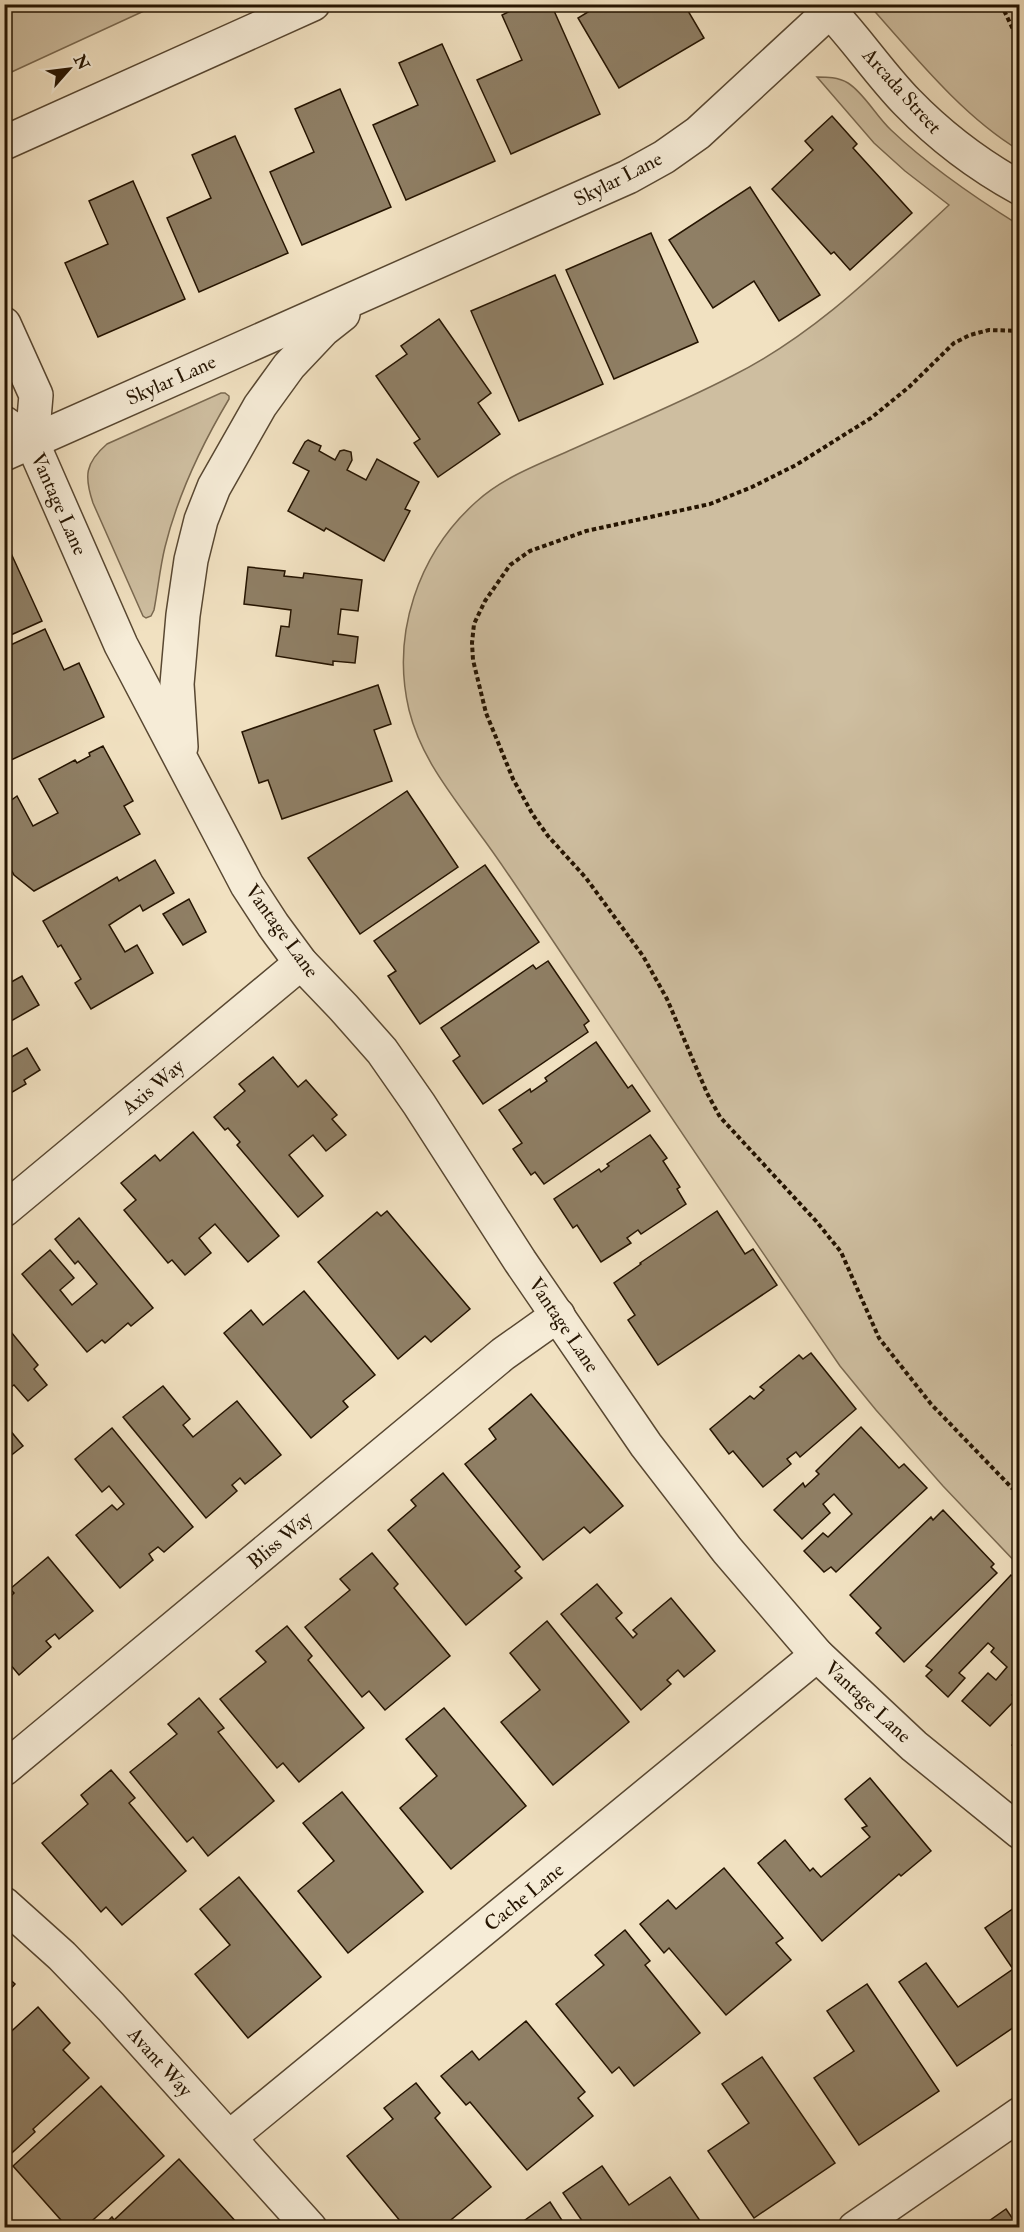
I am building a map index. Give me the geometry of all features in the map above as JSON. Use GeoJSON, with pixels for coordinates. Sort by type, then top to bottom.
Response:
{"type":"FeatureCollection","features":[{"type":"Feature","properties":{"kind":"street"},"geometry":{"type":"LineString","coordinates":[[4,143],[313,4]]}},
{"type":"Feature","properties":{"kind":"street","name":"Arcada Street"},"geometry":{"type":"LineString","coordinates":[[827,8],[906,101],[940,134],[989,172],[1020,188]]}},
{"type":"Feature","properties":{"kind":"street","name":"Skylar Lane"},"geometry":{"type":"LineString","coordinates":[[18,448],[628,177],[664,157],[698,133],[734,101],[827,8]]}},
{"type":"Feature","properties":{"kind":"street","name":"Skylar Lane"},"geometry":{"type":"LineString","coordinates":[[201,520],[214,487],[231,454],[260,406],[289,366],[324,329],[370,292]]}},
{"type":"Feature","properties":{"kind":"street","name":"Vantage Lane"},"geometry":{"type":"LineString","coordinates":[[4,324],[36,395],[18,448]]}},
{"type":"Feature","properties":{"kind":"street","name":"Vantage Lane"},"geometry":{"type":"LineString","coordinates":[[4,423],[247,885],[301,963],[382,1052],[419,1104],[520,1261],[645,1445],[694,1510],[817,1655],[914,1746],[1020,1832]]}},
{"type":"Feature","properties":{"kind":"street","name":"Vantage Lane"},"geometry":{"type":"LineString","coordinates":[[181,759],[177,684],[191,560],[201,520]]}},
{"type":"Feature","properties":{"kind":"street","name":"Axis Way"},"geometry":{"type":"LineString","coordinates":[[4,1210],[301,963]]}},
{"type":"Feature","properties":{"kind":"street","name":"Bliss Way"},"geometry":{"type":"LineString","coordinates":[[4,1769],[503,1354],[558,1314]]}},
{"type":"Feature","properties":{"kind":"street","name":"Cache Lane"},"geometry":{"type":"LineString","coordinates":[[230,2137],[817,1655]]}},
{"type":"Feature","properties":{"kind":"street","name":"Avant Way"},"geometry":{"type":"LineString","coordinates":[[4,1904],[70,1965],[230,2137],[310,2228]]}},
{"type":"Feature","properties":{"kind":"street"},"geometry":{"type":"LineString","coordinates":[[855,2228],[1020,2114]]}},
{"type":"Feature","properties":{"kind":"path"},"geometry":{"type":"LineString","coordinates":[[1001,4],[1020,44]]}},
{"type":"Feature","properties":{"kind":"path"},"geometry":{"type":"LineString","coordinates":[[1020,331],[989,330],[970,335],[954,343],[909,387],[872,418],[796,465],[752,487],[710,504],[586,531],[530,551],[510,565],[491,591],[474,624],[471,643],[486,713],[513,779],[533,816],[586,878],[643,956],[667,999],[707,1094],[720,1117],[816,1221],[841,1252],[879,1338],[931,1404],[1012,1488],[1020,1493]]}},
{"type":"Feature","properties":{"kind":"shaded area"},"geometry":{"type":"Polygon","coordinates":[[[5,4],[157,4],[157,5],[5,75],[5,4]]]}},
{"type":"Feature","properties":{"kind":"shaded area"},"geometry":{"type":"Polygon","coordinates":[[[869,5],[1019,5],[1019,150],[998,136],[958,102],[869,5]]]}},
{"type":"Feature","properties":{"kind":"shaded area"},"geometry":{"type":"Polygon","coordinates":[[[817,77],[836,78],[854,87],[891,130],[921,157],[1019,225],[1019,1566],[943,1486],[840,1366],[511,878],[438,775],[414,727],[404,681],[407,624],[414,597],[439,546],[476,502],[498,485],[522,472],[693,395],[763,359],[820,320],[949,205],[905,171],[874,143],[817,77]]]}},
{"type":"Feature","properties":{"kind":"shaded area"},"geometry":{"type":"Polygon","coordinates":[[[221,393],[229,396],[229,399],[209,434],[184,489],[165,547],[154,610],[151,616],[146,618],[143,616],[93,503],[88,485],[88,470],[94,457],[107,444],[221,393]]]}},
{"type":"Feature","properties":{"kind":"building"},"geometry":{"type":"Polygon","coordinates":[[[525,4],[551,4],[600,114],[511,154],[477,80],[522,60],[502,15],[525,4]]]}},
{"type":"Feature","properties":{"kind":"building"},"geometry":{"type":"Polygon","coordinates":[[[601,4],[684,4],[704,38],[619,88],[578,18],[601,4]]]}},
{"type":"Feature","properties":{"kind":"building"},"geometry":{"type":"Polygon","coordinates":[[[442,44],[495,161],[406,200],[373,125],[418,105],[399,63],[442,44]]]}},
{"type":"Feature","properties":{"kind":"building"},"geometry":{"type":"Polygon","coordinates":[[[340,89],[391,207],[302,245],[270,172],[314,152],[295,109],[340,89]]]}},
{"type":"Feature","properties":{"kind":"building"},"geometry":{"type":"Polygon","coordinates":[[[832,116],[857,144],[853,148],[912,213],[850,270],[834,252],[831,254],[772,189],[813,150],[805,141],[832,116]]]}},
{"type":"Feature","properties":{"kind":"building"},"geometry":{"type":"Polygon","coordinates":[[[235,136],[288,253],[199,292],[167,218],[211,198],[192,155],[235,136]]]}},
{"type":"Feature","properties":{"kind":"building"},"geometry":{"type":"Polygon","coordinates":[[[133,181],[185,299],[98,337],[65,263],[108,244],[89,201],[133,181]]]}},
{"type":"Feature","properties":{"kind":"building"},"geometry":{"type":"Polygon","coordinates":[[[750,187],[820,295],[779,321],[754,281],[713,308],[669,240],[750,187]]]}},
{"type":"Feature","properties":{"kind":"building"},"geometry":{"type":"Polygon","coordinates":[[[651,233],[698,342],[614,379],[566,270],[651,233]]]}},
{"type":"Feature","properties":{"kind":"building"},"geometry":{"type":"Polygon","coordinates":[[[555,275],[603,384],[519,421],[471,311],[555,275]]]}},
{"type":"Feature","properties":{"kind":"building"},"geometry":{"type":"Polygon","coordinates":[[[439,319],[491,393],[478,403],[500,434],[438,477],[414,443],[420,439],[376,376],[407,354],[401,346],[439,319]]]}},
{"type":"Feature","properties":{"kind":"building"},"geometry":{"type":"Polygon","coordinates":[[[308,440],[321,446],[319,451],[335,460],[340,451],[351,452],[352,460],[347,470],[366,480],[377,459],[419,482],[405,509],[410,511],[384,561],[326,528],[324,531],[288,511],[309,471],[293,463],[308,440]]]}},
{"type":"Feature","properties":{"kind":"building"},"geometry":{"type":"Polygon","coordinates":[[[4,538],[42,621],[4,638],[4,538]]]}},
{"type":"Feature","properties":{"kind":"building"},"geometry":{"type":"Polygon","coordinates":[[[248,567],[285,571],[284,576],[303,578],[304,573],[362,580],[358,611],[341,609],[338,634],[358,637],[355,663],[333,661],[333,665],[276,656],[281,626],[289,627],[291,610],[244,604],[248,567]]]}},
{"type":"Feature","properties":{"kind":"building"},"geometry":{"type":"Polygon","coordinates":[[[45,629],[64,670],[79,663],[104,717],[9,761],[7,755],[4,756],[4,648],[45,629]]]}},
{"type":"Feature","properties":{"kind":"building"},"geometry":{"type":"Polygon","coordinates":[[[378,685],[391,724],[374,730],[392,781],[282,819],[268,780],[259,783],[242,732],[378,685]]]}},
{"type":"Feature","properties":{"kind":"building"},"geometry":{"type":"Polygon","coordinates":[[[103,746],[133,801],[124,806],[140,834],[34,891],[14,875],[4,856],[4,798],[8,796],[10,801],[17,796],[33,826],[58,813],[39,779],[75,760],[77,763],[90,756],[89,753],[103,746]]]}},
{"type":"Feature","properties":{"kind":"building"},"geometry":{"type":"Polygon","coordinates":[[[407,791],[458,867],[360,934],[308,858],[407,791]]]}},
{"type":"Feature","properties":{"kind":"building"},"geometry":{"type":"Polygon","coordinates":[[[155,860],[174,893],[143,911],[140,905],[109,925],[125,952],[137,945],[153,973],[91,1009],[75,983],[81,979],[61,945],[58,947],[43,921],[117,877],[119,881],[155,860]]]}},
{"type":"Feature","properties":{"kind":"building"},"geometry":{"type":"Polygon","coordinates":[[[485,865],[539,942],[420,1024],[388,976],[396,971],[374,941],[485,865]]]}},
{"type":"Feature","properties":{"kind":"building"},"geometry":{"type":"Polygon","coordinates":[[[189,899],[206,932],[183,945],[163,914],[189,899]]]}},
{"type":"Feature","properties":{"kind":"building"},"geometry":{"type":"Polygon","coordinates":[[[548,961],[589,1021],[584,1025],[588,1032],[483,1104],[453,1061],[460,1056],[441,1028],[533,965],[536,969],[548,961]]]}},
{"type":"Feature","properties":{"kind":"building"},"geometry":{"type":"Polygon","coordinates":[[[22,976],[39,1005],[4,1025],[4,986],[22,976]]]}},
{"type":"Feature","properties":{"kind":"building"},"geometry":{"type":"Polygon","coordinates":[[[596,1042],[628,1088],[632,1085],[650,1111],[544,1184],[535,1172],[531,1175],[513,1149],[522,1143],[499,1110],[530,1089],[531,1092],[547,1081],[545,1078],[596,1042]]]}},
{"type":"Feature","properties":{"kind":"building"},"geometry":{"type":"Polygon","coordinates":[[[4,1048],[10,1058],[27,1048],[40,1070],[24,1080],[26,1084],[4,1097],[4,1048]]]}},
{"type":"Feature","properties":{"kind":"building"},"geometry":{"type":"Polygon","coordinates":[[[273,1057],[298,1087],[306,1080],[337,1115],[332,1119],[346,1135],[326,1151],[313,1135],[289,1155],[323,1196],[298,1217],[237,1145],[240,1142],[214,1117],[245,1091],[239,1084],[273,1057]]]}},
{"type":"Feature","properties":{"kind":"building"},"geometry":{"type":"Polygon","coordinates":[[[193,1132],[279,1236],[248,1262],[215,1224],[199,1238],[211,1253],[185,1275],[172,1260],[168,1263],[124,1210],[136,1200],[121,1183],[155,1155],[160,1161],[193,1132]]]}},
{"type":"Feature","properties":{"kind":"building"},"geometry":{"type":"Polygon","coordinates":[[[650,1135],[667,1158],[663,1161],[680,1187],[677,1189],[686,1204],[641,1234],[638,1230],[627,1238],[631,1243],[601,1262],[577,1225],[573,1228],[554,1199],[599,1169],[601,1172],[609,1166],[607,1164],[650,1135]]]}},
{"type":"Feature","properties":{"kind":"building"},"geometry":{"type":"Polygon","coordinates":[[[387,1211],[470,1309],[431,1342],[425,1336],[398,1359],[318,1262],[377,1212],[381,1216],[387,1211]]]}},
{"type":"Feature","properties":{"kind":"building"},"geometry":{"type":"Polygon","coordinates":[[[717,1211],[745,1254],[753,1249],[777,1285],[658,1365],[628,1320],[635,1315],[614,1283],[717,1211]]]}},
{"type":"Feature","properties":{"kind":"building"},"geometry":{"type":"Polygon","coordinates":[[[79,1218],[153,1308],[131,1326],[128,1323],[105,1343],[102,1340],[87,1352],[22,1274],[50,1250],[74,1278],[60,1290],[72,1305],[97,1284],[78,1261],[75,1264],[55,1239],[79,1218]]]}},
{"type":"Feature","properties":{"kind":"building"},"geometry":{"type":"Polygon","coordinates":[[[304,1291],[375,1375],[343,1401],[348,1407],[311,1438],[224,1333],[251,1310],[263,1325],[304,1291]]]}},
{"type":"Feature","properties":{"kind":"building"},"geometry":{"type":"Polygon","coordinates":[[[7,1327],[38,1365],[34,1369],[47,1385],[28,1401],[14,1385],[4,1392],[4,1329],[7,1327]]]}},
{"type":"Feature","properties":{"kind":"building"},"geometry":{"type":"Polygon","coordinates":[[[811,1353],[856,1409],[800,1457],[796,1452],[787,1459],[791,1464],[763,1487],[733,1451],[729,1454],[710,1429],[750,1396],[754,1399],[764,1390],[760,1387],[799,1355],[803,1359],[811,1353]]]}},
{"type":"Feature","properties":{"kind":"building"},"geometry":{"type":"Polygon","coordinates":[[[163,1386],[190,1419],[183,1425],[193,1437],[237,1401],[281,1455],[245,1484],[240,1478],[232,1485],[237,1491],[206,1518],[123,1417],[163,1386]]]}},
{"type":"Feature","properties":{"kind":"building"},"geometry":{"type":"Polygon","coordinates":[[[531,1394],[623,1506],[590,1533],[584,1527],[543,1560],[465,1464],[496,1439],[489,1429],[531,1394]]]}},
{"type":"Feature","properties":{"kind":"building"},"geometry":{"type":"Polygon","coordinates":[[[4,1423],[23,1446],[4,1461],[4,1423]]]}},
{"type":"Feature","properties":{"kind":"building"},"geometry":{"type":"Polygon","coordinates":[[[861,1427],[899,1468],[904,1464],[927,1488],[836,1572],[831,1567],[824,1572],[804,1551],[823,1533],[828,1537],[852,1514],[834,1494],[823,1504],[830,1513],[802,1539],[774,1510],[803,1483],[805,1487],[819,1474],[816,1471],[861,1427]]]}},
{"type":"Feature","properties":{"kind":"building"},"geometry":{"type":"Polygon","coordinates":[[[112,1428],[193,1527],[164,1552],[158,1547],[149,1554],[153,1560],[120,1588],[76,1535],[112,1505],[117,1510],[124,1504],[109,1486],[102,1492],[75,1459],[112,1428]]]}},
{"type":"Feature","properties":{"kind":"building"},"geometry":{"type":"Polygon","coordinates":[[[443,1473],[520,1567],[515,1571],[522,1578],[466,1625],[388,1530],[416,1506],[411,1500],[443,1473]]]}},
{"type":"Feature","properties":{"kind":"building"},"geometry":{"type":"Polygon","coordinates":[[[943,1510],[994,1564],[991,1567],[997,1573],[904,1662],[876,1633],[881,1628],[850,1595],[931,1517],[933,1520],[943,1510]]]}},
{"type":"Feature","properties":{"kind":"building"},"geometry":{"type":"Polygon","coordinates":[[[372,1553],[398,1584],[394,1588],[450,1656],[385,1710],[369,1691],[362,1697],[305,1627],[350,1590],[340,1579],[372,1553]]]}},
{"type":"Feature","properties":{"kind":"building"},"geometry":{"type":"Polygon","coordinates":[[[48,1557],[93,1611],[59,1639],[55,1634],[46,1641],[51,1647],[19,1675],[4,1657],[4,1593],[9,1598],[14,1593],[10,1589],[48,1557]]]}},
{"type":"Feature","properties":{"kind":"building"},"geometry":{"type":"Polygon","coordinates":[[[1011,1575],[1020,1582],[1020,1687],[1012,1695],[1016,1699],[990,1726],[962,1701],[988,1673],[996,1680],[1007,1667],[991,1652],[994,1648],[988,1643],[959,1673],[965,1678],[948,1697],[926,1676],[932,1670],[926,1666],[1011,1575]]]}},
{"type":"Feature","properties":{"kind":"building"},"geometry":{"type":"Polygon","coordinates":[[[597,1584],[622,1613],[616,1618],[633,1638],[637,1634],[633,1630],[671,1598],[715,1651],[684,1677],[678,1670],[667,1680],[671,1684],[641,1710],[561,1614],[597,1584]]]}},
{"type":"Feature","properties":{"kind":"building"},"geometry":{"type":"Polygon","coordinates":[[[547,1621],[629,1722],[553,1785],[501,1722],[540,1690],[510,1653],[547,1621]]]}},
{"type":"Feature","properties":{"kind":"building"},"geometry":{"type":"Polygon","coordinates":[[[287,1626],[312,1656],[308,1660],[364,1728],[299,1782],[283,1763],[277,1768],[220,1699],[266,1662],[256,1651],[287,1626]]]}},
{"type":"Feature","properties":{"kind":"building"},"geometry":{"type":"Polygon","coordinates":[[[199,1698],[224,1728],[218,1732],[274,1801],[208,1856],[193,1837],[187,1842],[130,1772],[177,1734],[168,1724],[199,1698]]]}},
{"type":"Feature","properties":{"kind":"building"},"geometry":{"type":"Polygon","coordinates":[[[444,1708],[526,1806],[451,1869],[400,1808],[437,1776],[406,1739],[444,1708]]]}},
{"type":"Feature","properties":{"kind":"building"},"geometry":{"type":"Polygon","coordinates":[[[1020,1735],[1020,1751],[1012,1745],[1020,1735]]]}},
{"type":"Feature","properties":{"kind":"building"},"geometry":{"type":"Polygon","coordinates":[[[111,1770],[135,1798],[129,1803],[186,1871],[122,1925],[106,1907],[101,1912],[42,1843],[88,1804],[81,1795],[111,1770]]]}},
{"type":"Feature","properties":{"kind":"building"},"geometry":{"type":"Polygon","coordinates":[[[870,1778],[931,1851],[901,1876],[899,1874],[822,1941],[758,1863],[785,1840],[810,1871],[813,1868],[821,1877],[870,1837],[862,1828],[867,1826],[845,1799],[870,1778]]]}},
{"type":"Feature","properties":{"kind":"building"},"geometry":{"type":"Polygon","coordinates":[[[342,1792],[423,1892],[348,1953],[298,1891],[334,1861],[303,1823],[342,1792]]]}},
{"type":"Feature","properties":{"kind":"building"},"geometry":{"type":"Polygon","coordinates":[[[724,1868],[783,1938],[776,1943],[791,1960],[726,2015],[669,1948],[664,1953],[640,1924],[668,1900],[676,1909],[724,1868]]]}},
{"type":"Feature","properties":{"kind":"building"},"geometry":{"type":"Polygon","coordinates":[[[239,1877],[321,1977],[248,2038],[195,1974],[230,1945],[200,1909],[239,1877]]]}},
{"type":"Feature","properties":{"kind":"building"},"geometry":{"type":"Polygon","coordinates":[[[1014,1908],[1020,1916],[1020,2023],[957,2066],[899,1982],[926,1963],[958,2007],[1013,1969],[985,1928],[1014,1908]]]}},
{"type":"Feature","properties":{"kind":"building"},"geometry":{"type":"Polygon","coordinates":[[[625,1930],[650,1961],[645,1965],[700,2033],[634,2086],[619,2067],[612,2073],[556,2004],[604,1965],[595,1955],[625,1930]]]}},
{"type":"Feature","properties":{"kind":"building"},"geometry":{"type":"Polygon","coordinates":[[[4,1974],[15,1984],[4,1996],[4,1974]]]}},
{"type":"Feature","properties":{"kind":"building"},"geometry":{"type":"Polygon","coordinates":[[[867,1984],[939,2091],[859,2145],[814,2078],[854,2051],[827,2011],[867,1984]]]}},
{"type":"Feature","properties":{"kind":"building"},"geometry":{"type":"Polygon","coordinates":[[[38,2007],[70,2043],[63,2050],[89,2078],[33,2129],[35,2132],[4,2160],[4,2038],[38,2007]]]}},
{"type":"Feature","properties":{"kind":"building"},"geometry":{"type":"Polygon","coordinates":[[[526,2021],[585,2092],[578,2098],[593,2116],[527,2170],[470,2102],[466,2105],[441,2076],[472,2051],[479,2060],[526,2021]]]}},
{"type":"Feature","properties":{"kind":"building"},"geometry":{"type":"Polygon","coordinates":[[[762,2057],[835,2163],[754,2218],[708,2151],[749,2123],[722,2084],[762,2057]]]}},
{"type":"Feature","properties":{"kind":"building"},"geometry":{"type":"Polygon","coordinates":[[[416,2083],[440,2113],[435,2118],[491,2187],[441,2228],[414,2228],[410,2223],[405,2227],[347,2156],[393,2119],[384,2108],[416,2083]]]}},
{"type":"Feature","properties":{"kind":"building"},"geometry":{"type":"Polygon","coordinates":[[[101,2086],[164,2156],[84,2228],[68,2228],[13,2166],[101,2086]]]}},
{"type":"Feature","properties":{"kind":"building"},"geometry":{"type":"Polygon","coordinates":[[[179,2159],[238,2224],[234,2228],[101,2228],[112,2217],[114,2220],[179,2159]]]}},
{"type":"Feature","properties":{"kind":"building"},"geometry":{"type":"Polygon","coordinates":[[[602,2166],[629,2205],[670,2177],[705,2228],[587,2228],[563,2193],[602,2166]]]}},
{"type":"Feature","properties":{"kind":"building"},"geometry":{"type":"Polygon","coordinates":[[[550,2202],[567,2228],[514,2228],[550,2202]]]}},
{"type":"Feature","properties":{"kind":"building"},"geometry":{"type":"Polygon","coordinates":[[[1006,2209],[1019,2228],[979,2228],[1006,2209]]]}}]}
